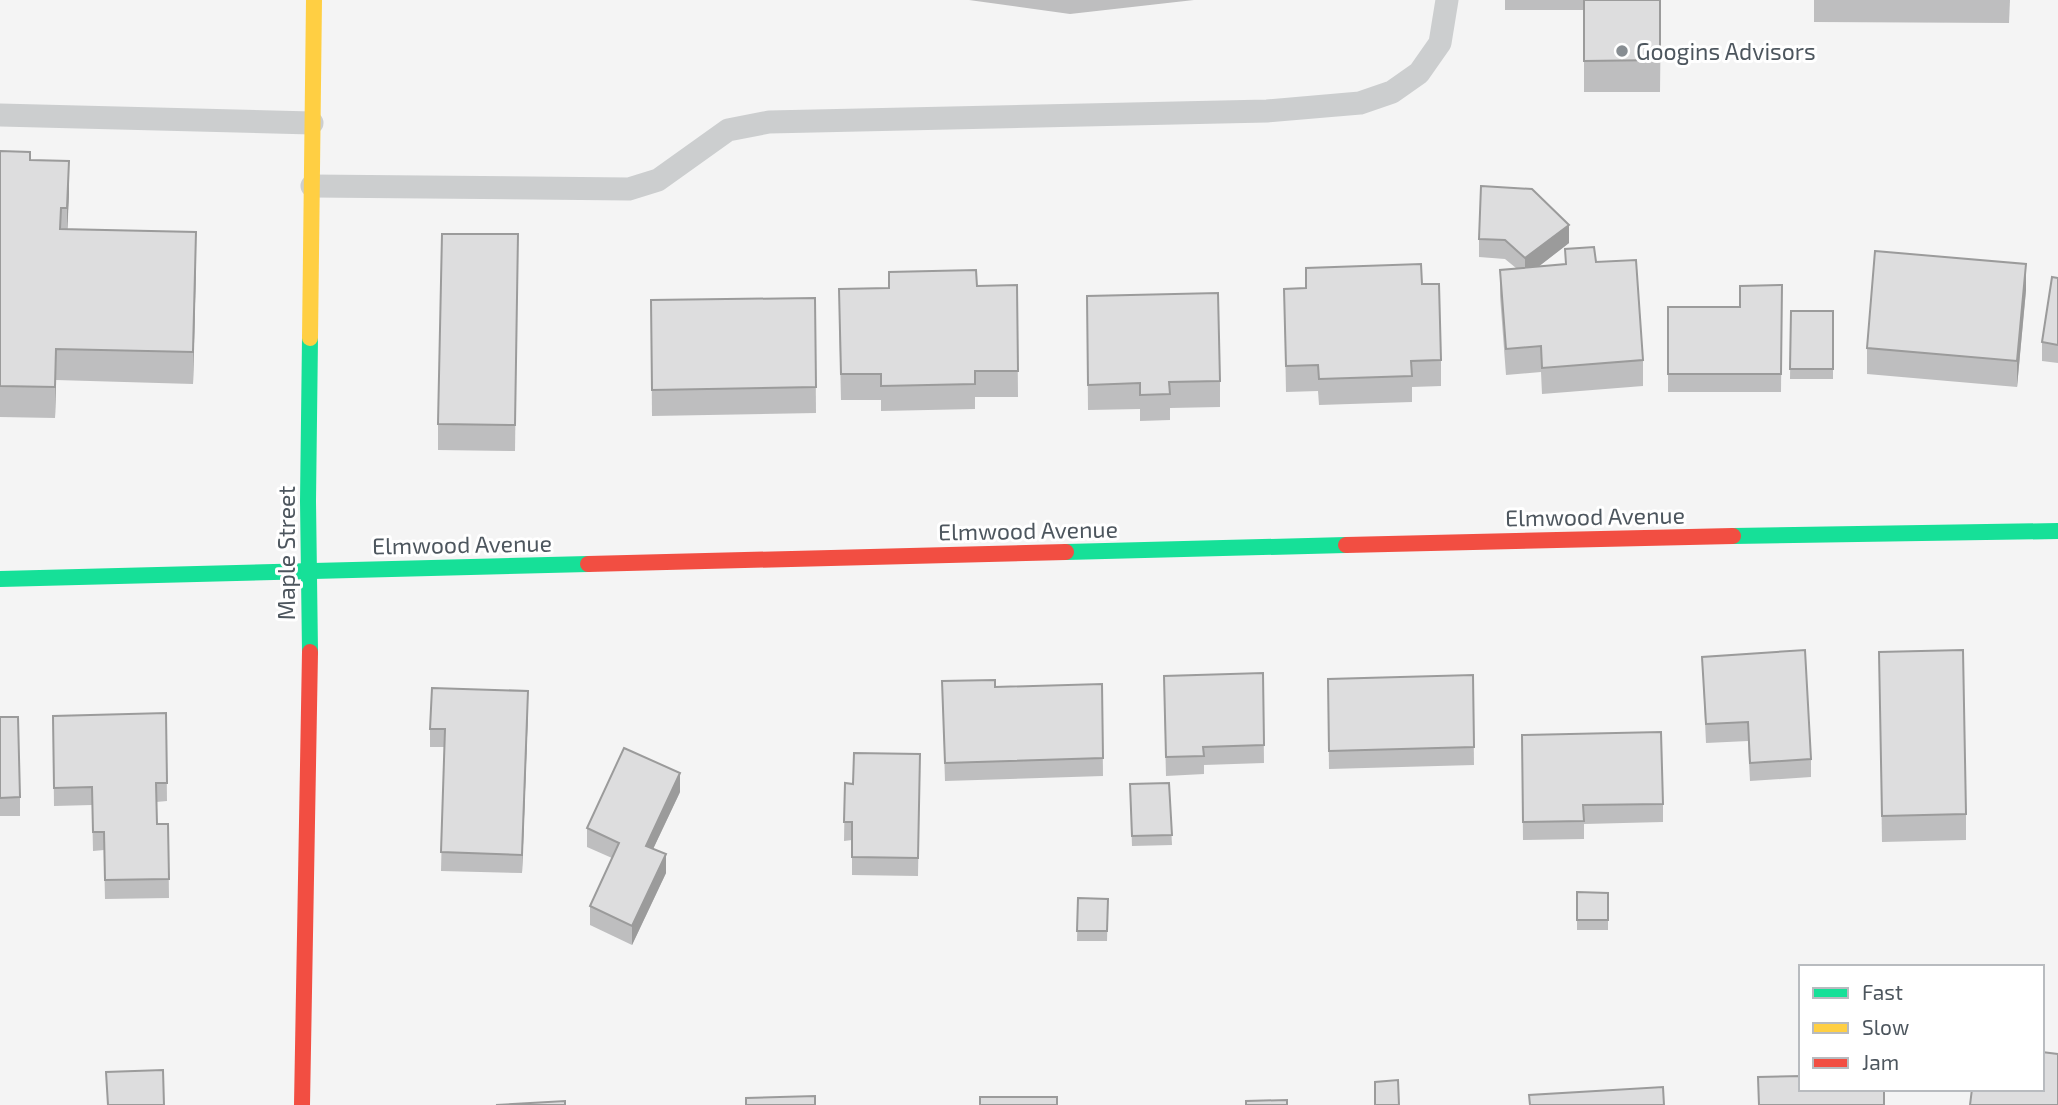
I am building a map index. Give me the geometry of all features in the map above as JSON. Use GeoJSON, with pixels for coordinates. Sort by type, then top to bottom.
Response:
{"type":"FeatureCollection","features":[{"type":"Feature","properties":{"kind":"street","name":"Maple Street"},"geometry":{"type":"LineString","coordinates":[[302,1105],[310,638],[314,0]]}},
{"type":"Feature","properties":{"kind":"street","name":"Elmwood Avenue"},"geometry":{"type":"LineString","coordinates":[[0,579],[1665,537],[2058,531]]}},
{"type":"Feature","properties":{"kind":"lane"},"geometry":{"type":"LineString","coordinates":[[312,186],[629,189],[658,180],[728,130],[769,122],[1266,111],[1360,103],[1392,92],[1419,73],[1440,43],[1447,0]]}},
{"type":"Feature","properties":{"kind":"lane"},"geometry":{"type":"LineString","coordinates":[[0,115],[312,123]]}},
{"type":"Feature","properties":{"kind":"building"},"geometry":{"type":"Polygon","coordinates":[[[1584,0],[1660,0],[1660,60],[1584,61],[1584,0]]]}},
{"type":"Feature","properties":{"kind":"building"},"geometry":{"type":"Polygon","coordinates":[[[0,151],[30,152],[30,160],[69,161],[67,208],[61,208],[60,229],[196,232],[193,352],[56,349],[55,387],[0,386],[0,151]]]}},
{"type":"Feature","properties":{"kind":"building"},"geometry":{"type":"Polygon","coordinates":[[[1481,186],[1532,189],[1569,225],[1525,258],[1505,240],[1479,239],[1481,186]]]}},
{"type":"Feature","properties":{"kind":"building"},"geometry":{"type":"Polygon","coordinates":[[[442,234],[518,234],[515,425],[438,424],[442,234]]]}},
{"type":"Feature","properties":{"kind":"building"},"geometry":{"type":"Polygon","coordinates":[[[1594,247],[1596,262],[1636,260],[1643,360],[1542,368],[1541,346],[1506,349],[1500,270],[1566,264],[1565,249],[1594,247]]]}},
{"type":"Feature","properties":{"kind":"building"},"geometry":{"type":"Polygon","coordinates":[[[1875,251],[2026,264],[2017,361],[1867,348],[1875,251]]]}},
{"type":"Feature","properties":{"kind":"building"},"geometry":{"type":"Polygon","coordinates":[[[1421,264],[1422,284],[1439,284],[1441,360],[1411,361],[1412,376],[1319,379],[1318,365],[1286,366],[1284,289],[1306,288],[1306,268],[1421,264]]]}},
{"type":"Feature","properties":{"kind":"building"},"geometry":{"type":"Polygon","coordinates":[[[976,270],[977,286],[1017,285],[1018,371],[975,371],[975,384],[881,386],[881,374],[841,374],[839,289],[889,288],[889,272],[976,270]]]}},
{"type":"Feature","properties":{"kind":"building"},"geometry":{"type":"Polygon","coordinates":[[[2052,277],[2058,278],[2058,345],[2042,342],[2052,277]]]}},
{"type":"Feature","properties":{"kind":"building"},"geometry":{"type":"Polygon","coordinates":[[[1782,285],[1781,374],[1668,374],[1668,307],[1740,307],[1740,286],[1782,285]]]}},
{"type":"Feature","properties":{"kind":"building"},"geometry":{"type":"Polygon","coordinates":[[[1218,293],[1220,381],[1169,382],[1170,394],[1140,395],[1140,383],[1088,385],[1087,296],[1218,293]]]}},
{"type":"Feature","properties":{"kind":"building"},"geometry":{"type":"Polygon","coordinates":[[[815,298],[816,387],[652,390],[651,300],[815,298]]]}},
{"type":"Feature","properties":{"kind":"building"},"geometry":{"type":"Polygon","coordinates":[[[1791,311],[1833,311],[1833,369],[1790,369],[1791,311]]]}},
{"type":"Feature","properties":{"kind":"building"},"geometry":{"type":"Polygon","coordinates":[[[1805,650],[1811,759],[1750,763],[1748,722],[1706,724],[1702,657],[1805,650]]]}},
{"type":"Feature","properties":{"kind":"building"},"geometry":{"type":"Polygon","coordinates":[[[1963,650],[1966,814],[1882,816],[1879,652],[1963,650]]]}},
{"type":"Feature","properties":{"kind":"building"},"geometry":{"type":"Polygon","coordinates":[[[1263,673],[1264,745],[1203,747],[1204,756],[1166,757],[1164,676],[1263,673]]]}},
{"type":"Feature","properties":{"kind":"building"},"geometry":{"type":"Polygon","coordinates":[[[1473,675],[1474,747],[1329,751],[1328,679],[1473,675]]]}},
{"type":"Feature","properties":{"kind":"building"},"geometry":{"type":"Polygon","coordinates":[[[995,680],[995,687],[1102,684],[1103,758],[945,763],[942,681],[995,680]]]}},
{"type":"Feature","properties":{"kind":"building"},"geometry":{"type":"Polygon","coordinates":[[[432,688],[528,691],[522,855],[441,852],[445,729],[430,729],[432,688]]]}},
{"type":"Feature","properties":{"kind":"building"},"geometry":{"type":"Polygon","coordinates":[[[166,713],[167,783],[156,783],[157,824],[168,824],[169,879],[105,880],[104,832],[93,832],[92,787],[54,788],[53,716],[166,713]]]}},
{"type":"Feature","properties":{"kind":"building"},"geometry":{"type":"Polygon","coordinates":[[[0,717],[18,717],[20,797],[0,798],[0,717]]]}},
{"type":"Feature","properties":{"kind":"building"},"geometry":{"type":"Polygon","coordinates":[[[1661,732],[1663,804],[1583,805],[1584,821],[1523,822],[1522,735],[1661,732]]]}},
{"type":"Feature","properties":{"kind":"building"},"geometry":{"type":"Polygon","coordinates":[[[624,748],[680,773],[646,846],[666,854],[632,926],[590,906],[619,843],[587,828],[624,748]]]}},
{"type":"Feature","properties":{"kind":"building"},"geometry":{"type":"Polygon","coordinates":[[[854,753],[920,754],[918,858],[852,857],[852,822],[844,822],[845,783],[853,784],[854,753]]]}},
{"type":"Feature","properties":{"kind":"building"},"geometry":{"type":"Polygon","coordinates":[[[1169,783],[1172,835],[1132,836],[1130,784],[1169,783]]]}},
{"type":"Feature","properties":{"kind":"building"},"geometry":{"type":"Polygon","coordinates":[[[1577,892],[1608,893],[1608,920],[1577,920],[1577,892]]]}},
{"type":"Feature","properties":{"kind":"building"},"geometry":{"type":"Polygon","coordinates":[[[1078,898],[1108,899],[1107,931],[1077,931],[1078,898]]]}},
{"type":"Feature","properties":{"kind":"building"},"geometry":{"type":"Polygon","coordinates":[[[2044,1052],[2058,1054],[2058,1105],[1970,1105],[1972,1091],[2044,1091],[2044,1052]]]}},
{"type":"Feature","properties":{"kind":"building"},"geometry":{"type":"Polygon","coordinates":[[[163,1070],[164,1105],[108,1105],[106,1072],[163,1070]]]}},
{"type":"Feature","properties":{"kind":"building"},"geometry":{"type":"Polygon","coordinates":[[[1799,1076],[1799,1091],[1884,1091],[1884,1105],[1759,1105],[1758,1077],[1799,1076]]]}},
{"type":"Feature","properties":{"kind":"building"},"geometry":{"type":"Polygon","coordinates":[[[1398,1080],[1399,1105],[1375,1105],[1375,1082],[1398,1080]]]}},
{"type":"Feature","properties":{"kind":"building"},"geometry":{"type":"Polygon","coordinates":[[[1663,1087],[1664,1105],[1530,1105],[1529,1095],[1663,1087]]]}},
{"type":"Feature","properties":{"kind":"building"},"geometry":{"type":"Polygon","coordinates":[[[815,1096],[815,1105],[746,1105],[746,1098],[815,1096]]]}},
{"type":"Feature","properties":{"kind":"building"},"geometry":{"type":"Polygon","coordinates":[[[980,1097],[1057,1097],[1057,1105],[980,1105],[980,1097]]]}},
{"type":"Feature","properties":{"kind":"building"},"geometry":{"type":"Polygon","coordinates":[[[1287,1100],[1287,1105],[1246,1105],[1246,1101],[1287,1100]]]}},
{"type":"Feature","properties":{"kind":"building"},"geometry":{"type":"Polygon","coordinates":[[[565,1101],[565,1105],[496,1105],[565,1101]]]}},
{"type":"Feature","properties":{"kind":"traffic: fast"},"geometry":{"type":"LineString","coordinates":[[310,338],[310,652]]}},
{"type":"Feature","properties":{"kind":"traffic: fast"},"geometry":{"type":"LineString","coordinates":[[1733,536],[2058,531]]}},
{"type":"Feature","properties":{"kind":"traffic: fast"},"geometry":{"type":"LineString","coordinates":[[1066,552],[1346,545]]}},
{"type":"Feature","properties":{"kind":"traffic: fast"},"geometry":{"type":"LineString","coordinates":[[0,579],[588,564]]}},
{"type":"Feature","properties":{"kind":"traffic: slow"},"geometry":{"type":"LineString","coordinates":[[310,338],[314,0]]}},
{"type":"Feature","properties":{"kind":"traffic: jam"},"geometry":{"type":"LineString","coordinates":[[1346,545],[1733,536]]}},
{"type":"Feature","properties":{"kind":"traffic: jam"},"geometry":{"type":"LineString","coordinates":[[588,564],[1066,552]]}},
{"type":"Feature","properties":{"kind":"traffic: jam"},"geometry":{"type":"LineString","coordinates":[[302,1105],[310,652]]}},
{"type":"Feature","properties":{"kind":"place","name":"Googins Advisors"},"geometry":{"type":"Point","coordinates":[1622,51]}}]}
